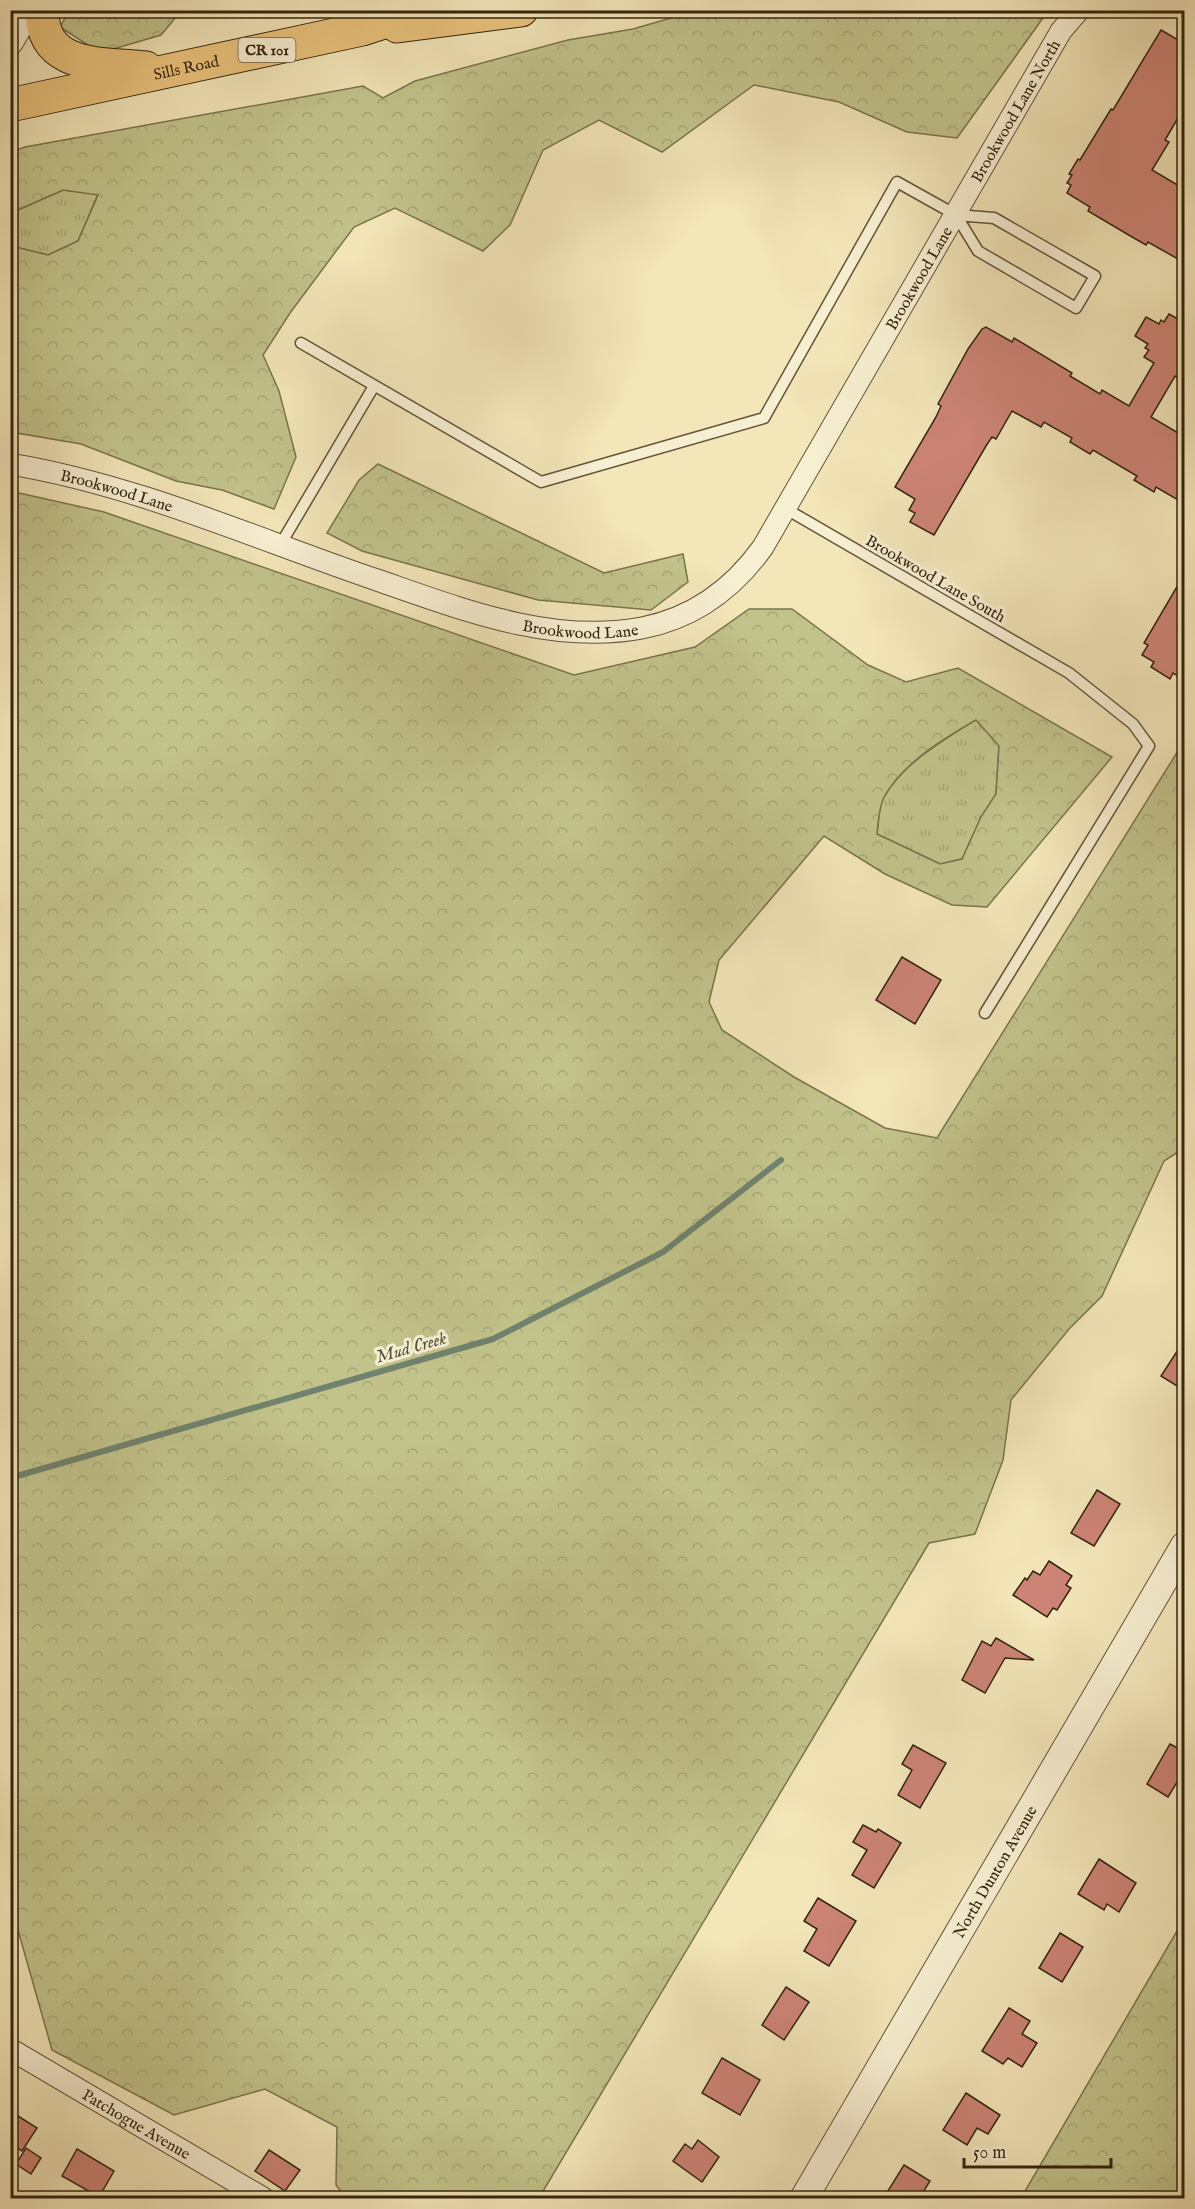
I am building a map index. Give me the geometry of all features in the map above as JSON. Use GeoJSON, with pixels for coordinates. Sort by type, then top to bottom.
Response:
{"type":"FeatureCollection","features":[{"type":"Feature","properties":{"kind":"main road"},"geometry":{"type":"LineString","coordinates":[[42,10],[42,27],[46,38],[51,45],[70,57],[171,71]]}},
{"type":"Feature","properties":{"kind":"main road","name":"Sills Road"},"geometry":{"type":"LineString","coordinates":[[362,29],[420,10]]}},
{"type":"Feature","properties":{"kind":"main road","name":"Sills Road"},"geometry":{"type":"LineString","coordinates":[[10,105],[362,29],[521,10]]}},
{"type":"Feature","properties":{"kind":"street"},"geometry":{"type":"LineString","coordinates":[[10,41],[28,10]]}},
{"type":"Feature","properties":{"kind":"street","name":"Brookwood Lane North"},"geometry":{"type":"LineString","coordinates":[[956,215],[1062,31],[1079,10]]}},
{"type":"Feature","properties":{"kind":"street","name":"Brookwood Lane"},"geometry":{"type":"LineString","coordinates":[[10,464],[84,479],[153,499],[279,547],[496,619],[536,627],[606,631],[667,622],[692,612],[713,598],[749,566],[786,509],[956,215]]}},
{"type":"Feature","properties":{"kind":"street","name":"North Dunton Avenue"},"geometry":{"type":"LineString","coordinates":[[804,2199],[1185,1546]]}},
{"type":"Feature","properties":{"kind":"street","name":"Patchogue Avenue"},"geometry":{"type":"LineString","coordinates":[[10,2049],[263,2199]]}},
{"type":"Feature","properties":{"kind":"lane"},"geometry":{"type":"LineString","coordinates":[[301,343],[541,482],[764,418],[897,182],[956,215],[994,218],[1095,276],[1076,308],[978,251],[956,215]]}},
{"type":"Feature","properties":{"kind":"lane"},"geometry":{"type":"LineString","coordinates":[[279,547],[374,386]]}},
{"type":"Feature","properties":{"kind":"lane","name":"Brookwood Lane South"},"geometry":{"type":"LineString","coordinates":[[786,509],[1069,673],[1133,724],[1149,746],[985,1013]]}},
{"type":"Feature","properties":{"kind":"green space"},"geometry":{"type":"Polygon","coordinates":[[[69,11],[181,11],[161,35],[100,53],[60,27],[69,11]]]}},
{"type":"Feature","properties":{"kind":"green space"},"geometry":{"type":"Polygon","coordinates":[[[695,11],[1048,11],[957,138],[907,132],[839,102],[754,85],[662,152],[599,120],[543,150],[510,225],[483,251],[395,208],[354,227],[290,313],[263,355],[279,391],[296,457],[274,509],[222,490],[176,481],[81,444],[11,432],[11,246],[48,255],[78,241],[98,195],[63,190],[11,213],[11,152],[25,147],[363,86],[383,98],[415,81],[568,40],[633,29],[695,11]]]}},
{"type":"Feature","properties":{"kind":"green space"},"geometry":{"type":"Polygon","coordinates":[[[63,190],[98,194],[78,241],[48,255],[11,246],[11,213],[63,190]]]}},
{"type":"Feature","properties":{"kind":"green space"},"geometry":{"type":"Polygon","coordinates":[[[378,464],[604,573],[683,554],[688,582],[651,610],[538,600],[362,551],[327,533],[359,480],[378,464]]]}},
{"type":"Feature","properties":{"kind":"green space"},"geometry":{"type":"Polygon","coordinates":[[[10,491],[104,512],[574,675],[695,647],[749,609],[792,609],[868,665],[906,682],[958,668],[1112,757],[987,907],[952,905],[885,874],[824,836],[719,960],[709,1002],[722,1030],[794,1077],[885,1128],[937,1138],[1181,746],[1184,745],[1184,1148],[1164,1161],[1102,1296],[1069,1329],[1011,1400],[1003,1460],[975,1534],[929,1543],[539,2198],[346,2198],[336,2185],[337,2127],[265,2089],[174,2115],[52,2050],[10,1902],[10,491]],[[976,720],[937,744],[902,773],[884,797],[877,834],[940,864],[962,859],[981,817],[996,794],[999,746],[976,720]]]}},
{"type":"Feature","properties":{"kind":"green space"},"geometry":{"type":"Polygon","coordinates":[[[976,719],[999,746],[996,794],[981,817],[962,859],[940,864],[877,834],[884,797],[902,773],[925,753],[976,719]]]}},
{"type":"Feature","properties":{"kind":"green space"},"geometry":{"type":"Polygon","coordinates":[[[1184,1919],[1184,2198],[1021,2198],[1184,1919]]]}},
{"type":"Feature","properties":{"kind":"building"},"geometry":{"type":"Polygon","coordinates":[[[1161,30],[1185,44],[1185,106],[1165,140],[1169,142],[1152,170],[1181,187],[1179,190],[1185,194],[1185,263],[1148,242],[1146,245],[1088,211],[1090,207],[1067,193],[1071,185],[1067,183],[1072,175],[1069,174],[1111,109],[1113,110],[1161,30]]]}},
{"type":"Feature","properties":{"kind":"building"},"geometry":{"type":"Polygon","coordinates":[[[1169,314],[1185,323],[1185,382],[1175,376],[1151,417],[1185,437],[1185,504],[1156,487],[1154,492],[1134,480],[1137,476],[1093,450],[1090,454],[1070,442],[1072,438],[1044,422],[1041,427],[1012,411],[996,439],[992,437],[986,446],[934,535],[910,522],[915,513],[909,510],[915,499],[895,487],[936,417],[941,406],[938,404],[968,349],[982,329],[986,327],[1012,342],[1014,338],[1072,373],[1070,376],[1100,394],[1102,390],[1129,406],[1154,363],[1144,357],[1149,350],[1145,348],[1148,344],[1135,336],[1146,317],[1159,324],[1161,320],[1164,322],[1169,314]]]}},
{"type":"Feature","properties":{"kind":"building"},"geometry":{"type":"Polygon","coordinates":[[[1185,573],[1185,680],[1173,673],[1170,679],[1151,667],[1154,662],[1142,655],[1148,645],[1144,643],[1185,573]]]}},
{"type":"Feature","properties":{"kind":"building"},"geometry":{"type":"Polygon","coordinates":[[[902,957],[941,980],[915,1024],[876,1000],[902,957]]]}},
{"type":"Feature","properties":{"kind":"building"},"geometry":{"type":"Polygon","coordinates":[[[1185,1339],[1185,1391],[1161,1376],[1185,1339]]]}},
{"type":"Feature","properties":{"kind":"building"},"geometry":{"type":"Polygon","coordinates":[[[1097,1490],[1120,1504],[1094,1546],[1071,1533],[1097,1490]]]}},
{"type":"Feature","properties":{"kind":"building"},"geometry":{"type":"Polygon","coordinates":[[[1049,1561],[1072,1576],[1066,1585],[1071,1588],[1057,1610],[1053,1608],[1047,1617],[1013,1595],[1025,1578],[1027,1580],[1033,1571],[1040,1575],[1049,1561]]]}},
{"type":"Feature","properties":{"kind":"building"},"geometry":{"type":"Polygon","coordinates":[[[996,1638],[1034,1660],[1005,1658],[985,1693],[962,1680],[982,1641],[991,1646],[996,1638]]]}},
{"type":"Feature","properties":{"kind":"building"},"geometry":{"type":"Polygon","coordinates":[[[1170,1744],[1185,1752],[1185,1769],[1168,1797],[1147,1784],[1170,1744]]]}},
{"type":"Feature","properties":{"kind":"building"},"geometry":{"type":"Polygon","coordinates":[[[913,1745],[946,1763],[920,1808],[898,1795],[912,1770],[902,1764],[913,1745]]]}},
{"type":"Feature","properties":{"kind":"building"},"geometry":{"type":"Polygon","coordinates":[[[863,1825],[876,1832],[878,1829],[901,1843],[874,1888],[852,1875],[867,1850],[853,1842],[863,1825]]]}},
{"type":"Feature","properties":{"kind":"building"},"geometry":{"type":"Polygon","coordinates":[[[1099,1859],[1136,1883],[1119,1912],[1107,1904],[1104,1910],[1078,1894],[1099,1859]]]}},
{"type":"Feature","properties":{"kind":"building"},"geometry":{"type":"Polygon","coordinates":[[[818,1898],[856,1921],[829,1966],[804,1951],[817,1929],[804,1921],[818,1898]]]}},
{"type":"Feature","properties":{"kind":"building"},"geometry":{"type":"Polygon","coordinates":[[[1060,1933],[1083,1947],[1062,1982],[1039,1968],[1060,1933]]]}},
{"type":"Feature","properties":{"kind":"building"},"geometry":{"type":"Polygon","coordinates":[[[786,1987],[809,2002],[784,2040],[762,2025],[786,1987]]]}},
{"type":"Feature","properties":{"kind":"building"},"geometry":{"type":"Polygon","coordinates":[[[1009,2008],[1030,2021],[1022,2034],[1037,2043],[1022,2067],[1008,2058],[1003,2064],[982,2051],[1009,2008]]]}},
{"type":"Feature","properties":{"kind":"building"},"geometry":{"type":"Polygon","coordinates":[[[722,2058],[760,2080],[740,2115],[702,2093],[722,2058]]]}},
{"type":"Feature","properties":{"kind":"building"},"geometry":{"type":"Polygon","coordinates":[[[966,2093],[1000,2115],[988,2134],[977,2128],[967,2145],[943,2130],[966,2093]]]}},
{"type":"Feature","properties":{"kind":"building"},"geometry":{"type":"Polygon","coordinates":[[[10,2111],[37,2128],[22,2151],[10,2144],[10,2111]]]}},
{"type":"Feature","properties":{"kind":"building"},"geometry":{"type":"Polygon","coordinates":[[[698,2140],[719,2157],[702,2182],[673,2161],[685,2144],[692,2149],[698,2140]]]}},
{"type":"Feature","properties":{"kind":"building"},"geometry":{"type":"Polygon","coordinates":[[[26,2148],[41,2158],[31,2174],[16,2164],[26,2148]]]}},
{"type":"Feature","properties":{"kind":"building"},"geometry":{"type":"Polygon","coordinates":[[[77,2149],[114,2171],[99,2197],[62,2176],[77,2149]]]}},
{"type":"Feature","properties":{"kind":"building"},"geometry":{"type":"Polygon","coordinates":[[[269,2150],[300,2170],[285,2191],[255,2171],[269,2150]]]}},
{"type":"Feature","properties":{"kind":"building"},"geometry":{"type":"Polygon","coordinates":[[[904,2165],[930,2181],[919,2199],[883,2199],[904,2165]]]}},
{"type":"Feature","properties":{"kind":"waterway","name":"Mud Creek"},"geometry":{"type":"LineString","coordinates":[[10,1478],[493,1339],[663,1252],[781,1160]]}}]}
